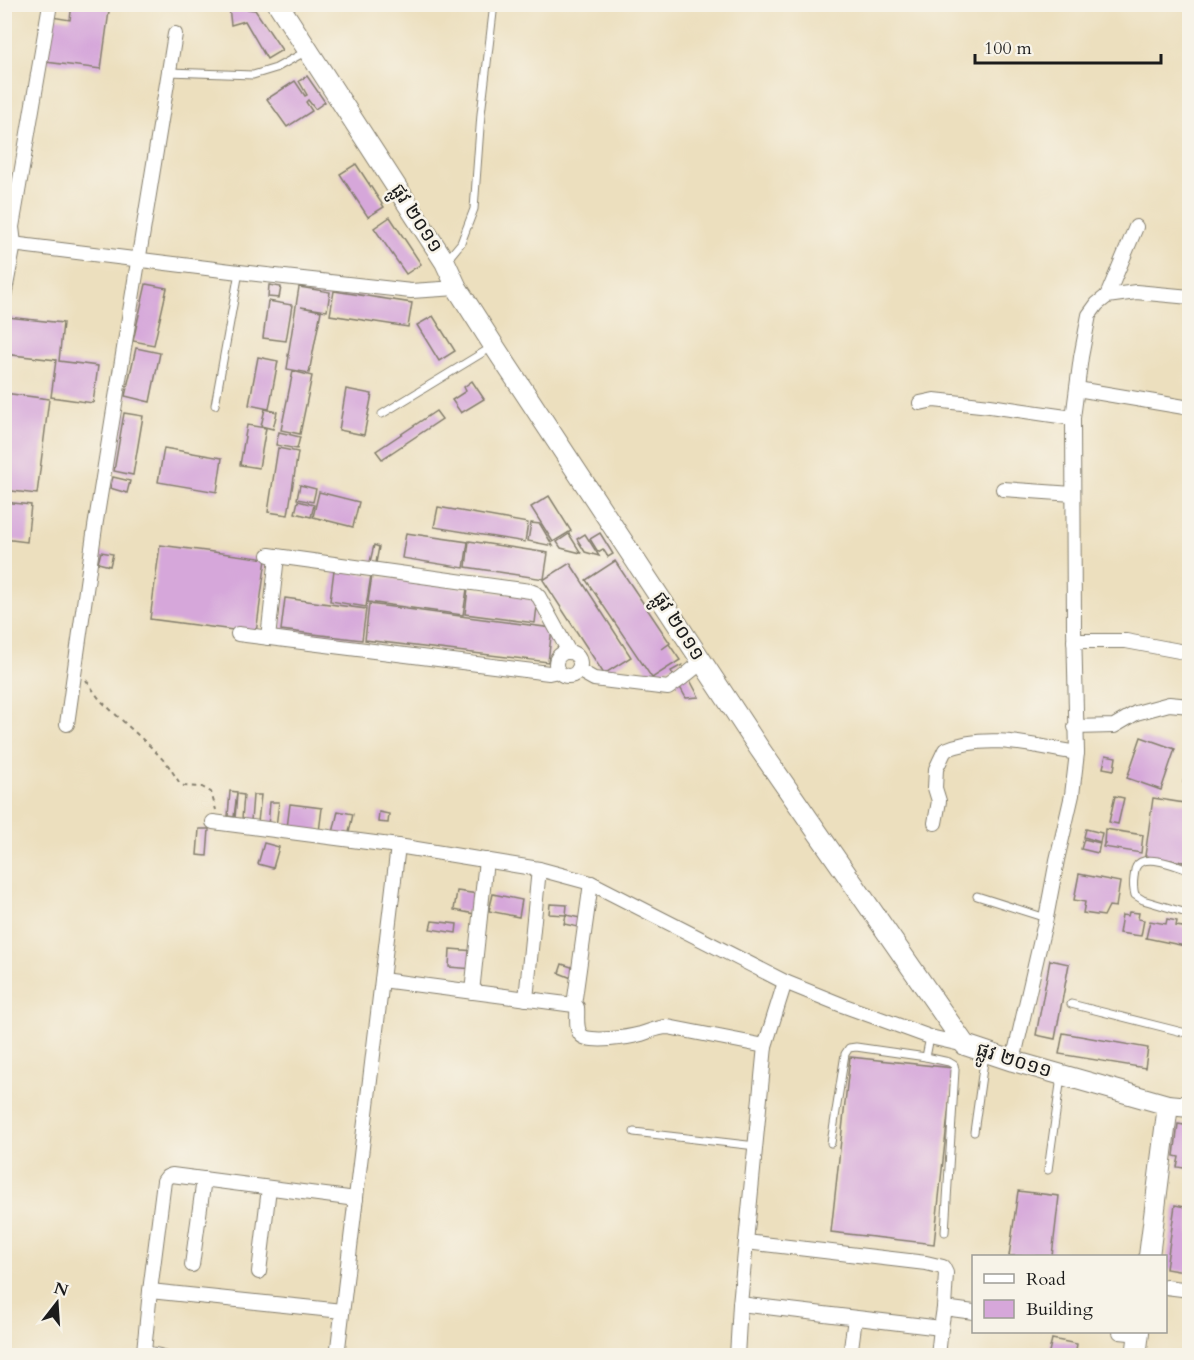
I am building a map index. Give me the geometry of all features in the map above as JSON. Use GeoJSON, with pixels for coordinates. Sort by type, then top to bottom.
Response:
{"type":"FeatureCollection","features":[{"type":"Feature","properties":{"kind":"main road","name":"ផ្លូវ ២០១១"},"geometry":{"type":"LineString","coordinates":[[278,4],[445,262],[457,288],[494,346],[759,748],[965,1045],[1168,1105],[1190,1107]]}},
{"type":"Feature","properties":{"kind":"main road"},"geometry":{"type":"LineString","coordinates":[[1149,1255],[1168,1105]]}},
{"type":"Feature","properties":{"kind":"main road"},"geometry":{"type":"LineString","coordinates":[[1132,1333],[1136,1356]]}},
{"type":"Feature","properties":{"kind":"street"},"geometry":{"type":"LineString","coordinates":[[4,296],[9,244],[50,4]]}},
{"type":"Feature","properties":{"kind":"street"},"geometry":{"type":"LineString","coordinates":[[67,724],[95,527],[175,34]]}},
{"type":"Feature","properties":{"kind":"street"},"geometry":{"type":"LineString","coordinates":[[1013,1061],[1072,795],[1077,753],[1073,418],[1077,389],[1089,315],[1107,296],[1136,226]]}},
{"type":"Feature","properties":{"kind":"street"},"geometry":{"type":"LineString","coordinates":[[9,244],[411,291],[457,288]]}},
{"type":"Feature","properties":{"kind":"street"},"geometry":{"type":"LineString","coordinates":[[1107,296],[1136,292],[1190,297]]}},
{"type":"Feature","properties":{"kind":"street"},"geometry":{"type":"LineString","coordinates":[[1077,389],[1190,408]]}},
{"type":"Feature","properties":{"kind":"street"},"geometry":{"type":"LineString","coordinates":[[920,403],[934,400],[1073,418]]}},
{"type":"Feature","properties":{"kind":"street"},"geometry":{"type":"LineString","coordinates":[[1003,489],[1073,494]]}},
{"type":"Feature","properties":{"kind":"street"},"geometry":{"type":"LineString","coordinates":[[268,638],[273,555],[530,591],[539,597],[569,652]]}},
{"type":"Feature","properties":{"kind":"street"},"geometry":{"type":"LineString","coordinates":[[237,634],[549,673],[558,671]]}},
{"type":"Feature","properties":{"kind":"street"},"geometry":{"type":"LineString","coordinates":[[1074,641],[1126,641],[1190,654]]}},
{"type":"Feature","properties":{"kind":"street"},"geometry":{"type":"LineString","coordinates":[[562,653],[573,653],[579,659],[578,670],[568,676],[558,671],[555,663],[558,656],[562,653]]}},
{"type":"Feature","properties":{"kind":"street"},"geometry":{"type":"LineString","coordinates":[[578,670],[594,680],[668,688],[703,661]]}},
{"type":"Feature","properties":{"kind":"street"},"geometry":{"type":"LineString","coordinates":[[1075,727],[1114,726],[1136,713],[1169,704],[1190,706]]}},
{"type":"Feature","properties":{"kind":"street"},"geometry":{"type":"LineString","coordinates":[[935,823],[939,801],[935,788],[936,769],[945,750],[961,743],[1006,741],[1077,753]]}},
{"type":"Feature","properties":{"kind":"street"},"geometry":{"type":"LineString","coordinates":[[215,822],[486,860],[539,869],[591,883],[785,982],[930,1037],[965,1045]]}},
{"type":"Feature","properties":{"kind":"street"},"geometry":{"type":"LineString","coordinates":[[337,1356],[398,846]]}},
{"type":"Feature","properties":{"kind":"street"},"geometry":{"type":"LineString","coordinates":[[472,992],[486,860]]}},
{"type":"Feature","properties":{"kind":"street"},"geometry":{"type":"LineString","coordinates":[[526,999],[539,869]]}},
{"type":"Feature","properties":{"kind":"street"},"geometry":{"type":"LineString","coordinates":[[591,883],[574,1005],[577,1007],[579,1033],[586,1038],[626,1037],[660,1027],[668,1027],[765,1046]]}},
{"type":"Feature","properties":{"kind":"street"},"geometry":{"type":"LineString","coordinates":[[382,980],[574,1005]]}},
{"type":"Feature","properties":{"kind":"street"},"geometry":{"type":"LineString","coordinates":[[737,1356],[765,1046],[785,982]]}},
{"type":"Feature","properties":{"kind":"street"},"geometry":{"type":"LineString","coordinates":[[160,1356],[144,1350],[164,1181],[167,1178],[172,1176],[204,1179],[356,1199]]}},
{"type":"Feature","properties":{"kind":"street"},"geometry":{"type":"LineString","coordinates":[[192,1265],[204,1179]]}},
{"type":"Feature","properties":{"kind":"street"},"geometry":{"type":"LineString","coordinates":[[259,1272],[270,1188]]}},
{"type":"Feature","properties":{"kind":"street"},"geometry":{"type":"LineString","coordinates":[[746,1242],[926,1263],[943,1267],[946,1274],[938,1356]]}},
{"type":"Feature","properties":{"kind":"street"},"geometry":{"type":"LineString","coordinates":[[1167,1287],[1190,1290]]}},
{"type":"Feature","properties":{"kind":"street"},"geometry":{"type":"LineString","coordinates":[[150,1291],[342,1311]]}},
{"type":"Feature","properties":{"kind":"street"},"geometry":{"type":"LineString","coordinates":[[741,1304],[941,1328]]}},
{"type":"Feature","properties":{"kind":"street"},"geometry":{"type":"LineString","coordinates":[[944,1308],[972,1312]]}},
{"type":"Feature","properties":{"kind":"street"},"geometry":{"type":"LineString","coordinates":[[850,1356],[855,1318]]}},
{"type":"Feature","properties":{"kind":"lane"},"geometry":{"type":"LineString","coordinates":[[445,262],[461,243],[474,208],[481,114],[494,4]]}},
{"type":"Feature","properties":{"kind":"lane"},"geometry":{"type":"LineString","coordinates":[[169,72],[253,75],[276,68],[308,50]]}},
{"type":"Feature","properties":{"kind":"lane"},"geometry":{"type":"LineString","coordinates":[[214,405],[239,272]]}},
{"type":"Feature","properties":{"kind":"lane"},"geometry":{"type":"LineString","coordinates":[[382,414],[494,346]]}},
{"type":"Feature","properties":{"kind":"lane"},"geometry":{"type":"LineString","coordinates":[[1190,871],[1176,865],[1148,860],[1140,862],[1136,867],[1132,887],[1135,895],[1143,900],[1190,914]]}},
{"type":"Feature","properties":{"kind":"lane"},"geometry":{"type":"LineString","coordinates":[[977,896],[1046,918]]}},
{"type":"Feature","properties":{"kind":"lane"},"geometry":{"type":"LineString","coordinates":[[1071,1004],[1190,1034]]}},
{"type":"Feature","properties":{"kind":"lane"},"geometry":{"type":"LineString","coordinates":[[926,1057],[930,1037]]}},
{"type":"Feature","properties":{"kind":"lane"},"geometry":{"type":"LineString","coordinates":[[831,1143],[845,1054],[849,1048],[856,1047],[926,1057],[954,1065],[945,1232]]}},
{"type":"Feature","properties":{"kind":"lane"},"geometry":{"type":"LineString","coordinates":[[974,1132],[985,1052]]}},
{"type":"Feature","properties":{"kind":"lane"},"geometry":{"type":"LineString","coordinates":[[1048,1170],[1061,1074]]}},
{"type":"Feature","properties":{"kind":"lane"},"geometry":{"type":"LineString","coordinates":[[634,1132],[756,1146]]}},
{"type":"Feature","properties":{"kind":"path"},"geometry":{"type":"LineString","coordinates":[[75,665],[100,700],[152,748],[168,765],[179,782],[184,786],[202,787],[211,792],[216,805],[215,822]]}},
{"type":"Feature","properties":{"kind":"building"},"geometry":{"type":"Polygon","coordinates":[[[72,4],[110,4],[101,69],[46,62],[52,17],[70,20],[72,4]]]}},
{"type":"Feature","properties":{"kind":"building"},"geometry":{"type":"Polygon","coordinates":[[[229,7],[255,10],[282,50],[267,59],[245,21],[231,25],[229,7]]]}},
{"type":"Feature","properties":{"kind":"building"},"geometry":{"type":"Polygon","coordinates":[[[307,76],[325,102],[315,109],[308,100],[306,102],[312,111],[287,127],[267,99],[295,81],[305,96],[307,95],[299,81],[307,76]]]}},
{"type":"Feature","properties":{"kind":"building"},"geometry":{"type":"Polygon","coordinates":[[[356,164],[384,207],[368,217],[340,174],[356,164]]]}},
{"type":"Feature","properties":{"kind":"building"},"geometry":{"type":"Polygon","coordinates":[[[390,217],[421,264],[406,274],[374,228],[390,217]]]}},
{"type":"Feature","properties":{"kind":"building"},"geometry":{"type":"Polygon","coordinates":[[[146,284],[167,288],[154,345],[133,341],[146,284]]]}},
{"type":"Feature","properties":{"kind":"building"},"geometry":{"type":"Polygon","coordinates":[[[269,285],[281,287],[279,298],[268,297],[269,285]]]}},
{"type":"Feature","properties":{"kind":"building"},"geometry":{"type":"Polygon","coordinates":[[[299,287],[330,292],[327,311],[301,307],[321,311],[309,373],[287,369],[299,287]]]}},
{"type":"Feature","properties":{"kind":"building"},"geometry":{"type":"Polygon","coordinates":[[[334,291],[412,303],[408,327],[330,315],[334,291]]]}},
{"type":"Feature","properties":{"kind":"building"},"geometry":{"type":"Polygon","coordinates":[[[268,301],[292,305],[286,341],[263,338],[268,301]]]}},
{"type":"Feature","properties":{"kind":"building"},"geometry":{"type":"Polygon","coordinates":[[[433,316],[455,351],[439,361],[417,325],[433,316]]]}},
{"type":"Feature","properties":{"kind":"building"},"geometry":{"type":"Polygon","coordinates":[[[7,317],[63,323],[59,361],[98,366],[93,403],[51,397],[56,360],[4,354],[7,317]]]}},
{"type":"Feature","properties":{"kind":"building"},"geometry":{"type":"Polygon","coordinates":[[[136,348],[160,353],[150,402],[125,396],[136,348]]]}},
{"type":"Feature","properties":{"kind":"building"},"geometry":{"type":"Polygon","coordinates":[[[258,357],[278,361],[269,409],[249,405],[258,357]]]}},
{"type":"Feature","properties":{"kind":"building"},"geometry":{"type":"Polygon","coordinates":[[[293,371],[312,376],[300,434],[281,430],[293,371]]]}},
{"type":"Feature","properties":{"kind":"building"},"geometry":{"type":"Polygon","coordinates":[[[472,381],[484,399],[461,413],[452,400],[466,391],[464,387],[472,381]]]}},
{"type":"Feature","properties":{"kind":"building"},"geometry":{"type":"Polygon","coordinates":[[[346,389],[372,394],[364,435],[339,430],[346,389]]]}},
{"type":"Feature","properties":{"kind":"building"},"geometry":{"type":"Polygon","coordinates":[[[4,393],[49,399],[37,494],[4,490],[4,393]]]}},
{"type":"Feature","properties":{"kind":"building"},"geometry":{"type":"Polygon","coordinates":[[[265,409],[277,412],[273,429],[261,426],[265,409]]]}},
{"type":"Feature","properties":{"kind":"building"},"geometry":{"type":"Polygon","coordinates":[[[436,411],[442,419],[382,459],[376,451],[436,411]]]}},
{"type":"Feature","properties":{"kind":"building"},"geometry":{"type":"Polygon","coordinates":[[[124,413],[143,416],[133,475],[114,471],[124,413]]]}},
{"type":"Feature","properties":{"kind":"building"},"geometry":{"type":"Polygon","coordinates":[[[247,425],[266,428],[259,468],[240,465],[247,425]]]}},
{"type":"Feature","properties":{"kind":"building"},"geometry":{"type":"Polygon","coordinates":[[[279,432],[300,437],[297,449],[276,445],[279,432]]]}},
{"type":"Feature","properties":{"kind":"building"},"geometry":{"type":"Polygon","coordinates":[[[164,448],[222,458],[217,492],[158,482],[164,448]]]}},
{"type":"Feature","properties":{"kind":"building"},"geometry":{"type":"Polygon","coordinates":[[[278,448],[298,452],[288,515],[268,512],[278,448]]]}},
{"type":"Feature","properties":{"kind":"building"},"geometry":{"type":"Polygon","coordinates":[[[113,477],[130,481],[127,493],[110,488],[113,477]]]}},
{"type":"Feature","properties":{"kind":"building"},"geometry":{"type":"Polygon","coordinates":[[[300,485],[316,489],[313,502],[297,499],[300,485]]]}},
{"type":"Feature","properties":{"kind":"building"},"geometry":{"type":"Polygon","coordinates":[[[319,492],[359,502],[353,527],[313,517],[319,492]]]}},
{"type":"Feature","properties":{"kind":"building"},"geometry":{"type":"Polygon","coordinates":[[[549,496],[571,531],[553,542],[531,507],[549,496]]]}},
{"type":"Feature","properties":{"kind":"building"},"geometry":{"type":"Polygon","coordinates":[[[298,501],[314,505],[311,517],[295,513],[298,501]]]}},
{"type":"Feature","properties":{"kind":"building"},"geometry":{"type":"Polygon","coordinates":[[[4,502],[31,505],[27,542],[4,539],[4,502]]]}},
{"type":"Feature","properties":{"kind":"building"},"geometry":{"type":"Polygon","coordinates":[[[438,507],[528,523],[525,542],[434,527],[438,507]]]}},
{"type":"Feature","properties":{"kind":"building"},"geometry":{"type":"Polygon","coordinates":[[[531,523],[540,524],[553,546],[528,541],[531,523]]]}},
{"type":"Feature","properties":{"kind":"building"},"geometry":{"type":"Polygon","coordinates":[[[406,533],[468,542],[464,568],[402,558],[406,533]]]}},
{"type":"Feature","properties":{"kind":"building"},"geometry":{"type":"Polygon","coordinates":[[[600,533],[613,554],[608,557],[603,549],[598,552],[590,539],[600,533]]]}},
{"type":"Feature","properties":{"kind":"building"},"geometry":{"type":"Polygon","coordinates":[[[569,534],[581,553],[561,548],[557,542],[569,534]]]}},
{"type":"Feature","properties":{"kind":"building"},"geometry":{"type":"Polygon","coordinates":[[[585,534],[599,556],[585,552],[577,539],[585,534]]]}},
{"type":"Feature","properties":{"kind":"building"},"geometry":{"type":"Polygon","coordinates":[[[469,541],[548,553],[544,579],[466,567],[469,541]]]}},
{"type":"Feature","properties":{"kind":"building"},"geometry":{"type":"Polygon","coordinates":[[[160,545],[266,559],[256,633],[150,619],[160,545]]]}},
{"type":"Feature","properties":{"kind":"building"},"geometry":{"type":"Polygon","coordinates":[[[374,545],[379,547],[376,563],[370,562],[374,545]]]}},
{"type":"Feature","properties":{"kind":"building"},"geometry":{"type":"Polygon","coordinates":[[[101,552],[113,554],[110,566],[98,563],[101,552]]]}},
{"type":"Feature","properties":{"kind":"building"},"geometry":{"type":"Polygon","coordinates":[[[615,561],[670,643],[662,649],[669,644],[680,660],[652,678],[586,580],[615,561]]]}},
{"type":"Feature","properties":{"kind":"building"},"geometry":{"type":"Polygon","coordinates":[[[570,563],[631,657],[604,674],[543,580],[570,563]]]}},
{"type":"Feature","properties":{"kind":"building"},"geometry":{"type":"Polygon","coordinates":[[[334,570],[371,575],[366,607],[330,601],[334,570]]]}},
{"type":"Feature","properties":{"kind":"building"},"geometry":{"type":"Polygon","coordinates":[[[372,576],[467,589],[463,615],[368,602],[372,576]]]}},
{"type":"Feature","properties":{"kind":"building"},"geometry":{"type":"Polygon","coordinates":[[[468,589],[538,598],[535,623],[465,614],[468,589]]]}},
{"type":"Feature","properties":{"kind":"building"},"geometry":{"type":"Polygon","coordinates":[[[285,598],[366,609],[362,640],[281,630],[285,598]]]}},
{"type":"Feature","properties":{"kind":"building"},"geometry":{"type":"Polygon","coordinates":[[[369,604],[552,628],[548,662],[365,640],[369,604]]]}},
{"type":"Feature","properties":{"kind":"building"},"geometry":{"type":"Polygon","coordinates":[[[682,665],[699,697],[686,698],[671,671],[682,665]]]}},
{"type":"Feature","properties":{"kind":"building"},"geometry":{"type":"Polygon","coordinates":[[[1141,737],[1175,749],[1161,790],[1127,778],[1141,737]]]}},
{"type":"Feature","properties":{"kind":"building"},"geometry":{"type":"Polygon","coordinates":[[[1106,755],[1116,757],[1114,770],[1103,768],[1106,755]]]}},
{"type":"Feature","properties":{"kind":"building"},"geometry":{"type":"Polygon","coordinates":[[[230,791],[237,792],[234,817],[228,816],[230,791]]]}},
{"type":"Feature","properties":{"kind":"building"},"geometry":{"type":"Polygon","coordinates":[[[237,794],[244,795],[242,819],[235,818],[237,794]]]}},
{"type":"Feature","properties":{"kind":"building"},"geometry":{"type":"Polygon","coordinates":[[[253,795],[261,795],[258,822],[251,821],[253,795]]]}},
{"type":"Feature","properties":{"kind":"building"},"geometry":{"type":"Polygon","coordinates":[[[1115,796],[1124,798],[1118,824],[1109,822],[1115,796]]]}},
{"type":"Feature","properties":{"kind":"building"},"geometry":{"type":"Polygon","coordinates":[[[1153,798],[1190,804],[1190,863],[1145,856],[1153,798]]]}},
{"type":"Feature","properties":{"kind":"building"},"geometry":{"type":"Polygon","coordinates":[[[270,802],[279,802],[276,827],[268,826],[270,802]]]}},
{"type":"Feature","properties":{"kind":"building"},"geometry":{"type":"Polygon","coordinates":[[[290,804],[322,808],[319,832],[287,828],[290,804]]]}},
{"type":"Feature","properties":{"kind":"building"},"geometry":{"type":"Polygon","coordinates":[[[338,811],[353,814],[348,837],[333,833],[338,811]]]}},
{"type":"Feature","properties":{"kind":"building"},"geometry":{"type":"Polygon","coordinates":[[[379,812],[389,814],[388,823],[378,822],[379,812]]]}},
{"type":"Feature","properties":{"kind":"building"},"geometry":{"type":"Polygon","coordinates":[[[199,829],[209,829],[207,856],[197,855],[199,829]]]}},
{"type":"Feature","properties":{"kind":"building"},"geometry":{"type":"Polygon","coordinates":[[[1086,829],[1102,833],[1100,842],[1084,837],[1086,829]]]}},
{"type":"Feature","properties":{"kind":"building"},"geometry":{"type":"Polygon","coordinates":[[[1105,829],[1143,835],[1141,853],[1103,847],[1105,829]]]}},
{"type":"Feature","properties":{"kind":"building"},"geometry":{"type":"Polygon","coordinates":[[[1084,839],[1100,843],[1098,853],[1081,849],[1084,839]]]}},
{"type":"Feature","properties":{"kind":"building"},"geometry":{"type":"Polygon","coordinates":[[[264,843],[279,847],[273,868],[258,864],[264,843]]]}},
{"type":"Feature","properties":{"kind":"building"},"geometry":{"type":"Polygon","coordinates":[[[1079,874],[1120,882],[1116,907],[1109,906],[1104,916],[1083,913],[1085,902],[1074,900],[1079,874]]]}},
{"type":"Feature","properties":{"kind":"building"},"geometry":{"type":"Polygon","coordinates":[[[457,891],[478,894],[475,914],[454,910],[457,891]]]}},
{"type":"Feature","properties":{"kind":"building"},"geometry":{"type":"Polygon","coordinates":[[[493,894],[522,900],[519,917],[489,911],[493,894]]]}},
{"type":"Feature","properties":{"kind":"building"},"geometry":{"type":"Polygon","coordinates":[[[550,904],[567,905],[566,915],[549,914],[550,904]]]}},
{"type":"Feature","properties":{"kind":"building"},"geometry":{"type":"Polygon","coordinates":[[[1129,912],[1139,913],[1138,919],[1144,920],[1141,936],[1119,933],[1122,915],[1128,916],[1129,912]]]}},
{"type":"Feature","properties":{"kind":"building"},"geometry":{"type":"Polygon","coordinates":[[[566,915],[585,919],[583,928],[564,924],[566,915]]]}},
{"type":"Feature","properties":{"kind":"building"},"geometry":{"type":"Polygon","coordinates":[[[1167,919],[1177,921],[1176,926],[1190,928],[1190,947],[1146,938],[1150,921],[1166,924],[1167,919]]]}},
{"type":"Feature","properties":{"kind":"building"},"geometry":{"type":"Polygon","coordinates":[[[432,921],[457,924],[456,933],[430,929],[432,921]]]}},
{"type":"Feature","properties":{"kind":"building"},"geometry":{"type":"Polygon","coordinates":[[[450,949],[475,951],[474,969],[449,967],[450,949]]]}},
{"type":"Feature","properties":{"kind":"building"},"geometry":{"type":"Polygon","coordinates":[[[1050,960],[1069,964],[1055,1039],[1036,1035],[1050,960]]]}},
{"type":"Feature","properties":{"kind":"building"},"geometry":{"type":"Polygon","coordinates":[[[562,964],[578,969],[574,979],[559,973],[562,964]]]}},
{"type":"Feature","properties":{"kind":"building"},"geometry":{"type":"Polygon","coordinates":[[[1063,1033],[1148,1048],[1145,1068],[1059,1054],[1063,1033]]]}},
{"type":"Feature","properties":{"kind":"building"},"geometry":{"type":"Polygon","coordinates":[[[850,1057],[953,1068],[934,1244],[831,1232],[850,1057]]]}},
{"type":"Feature","properties":{"kind":"building"},"geometry":{"type":"Polygon","coordinates":[[[1178,1124],[1190,1126],[1190,1169],[1177,1167],[1179,1157],[1174,1156],[1178,1124]]]}},
{"type":"Feature","properties":{"kind":"building"},"geometry":{"type":"Polygon","coordinates":[[[1018,1191],[1059,1196],[1052,1255],[1009,1255],[1018,1191]]]}},
{"type":"Feature","properties":{"kind":"building"},"geometry":{"type":"Polygon","coordinates":[[[1175,1205],[1190,1208],[1190,1273],[1167,1269],[1175,1205]]]}},
{"type":"Feature","properties":{"kind":"building"},"geometry":{"type":"Polygon","coordinates":[[[1052,1339],[1077,1344],[1075,1356],[1048,1356],[1052,1339]]]}}]}
